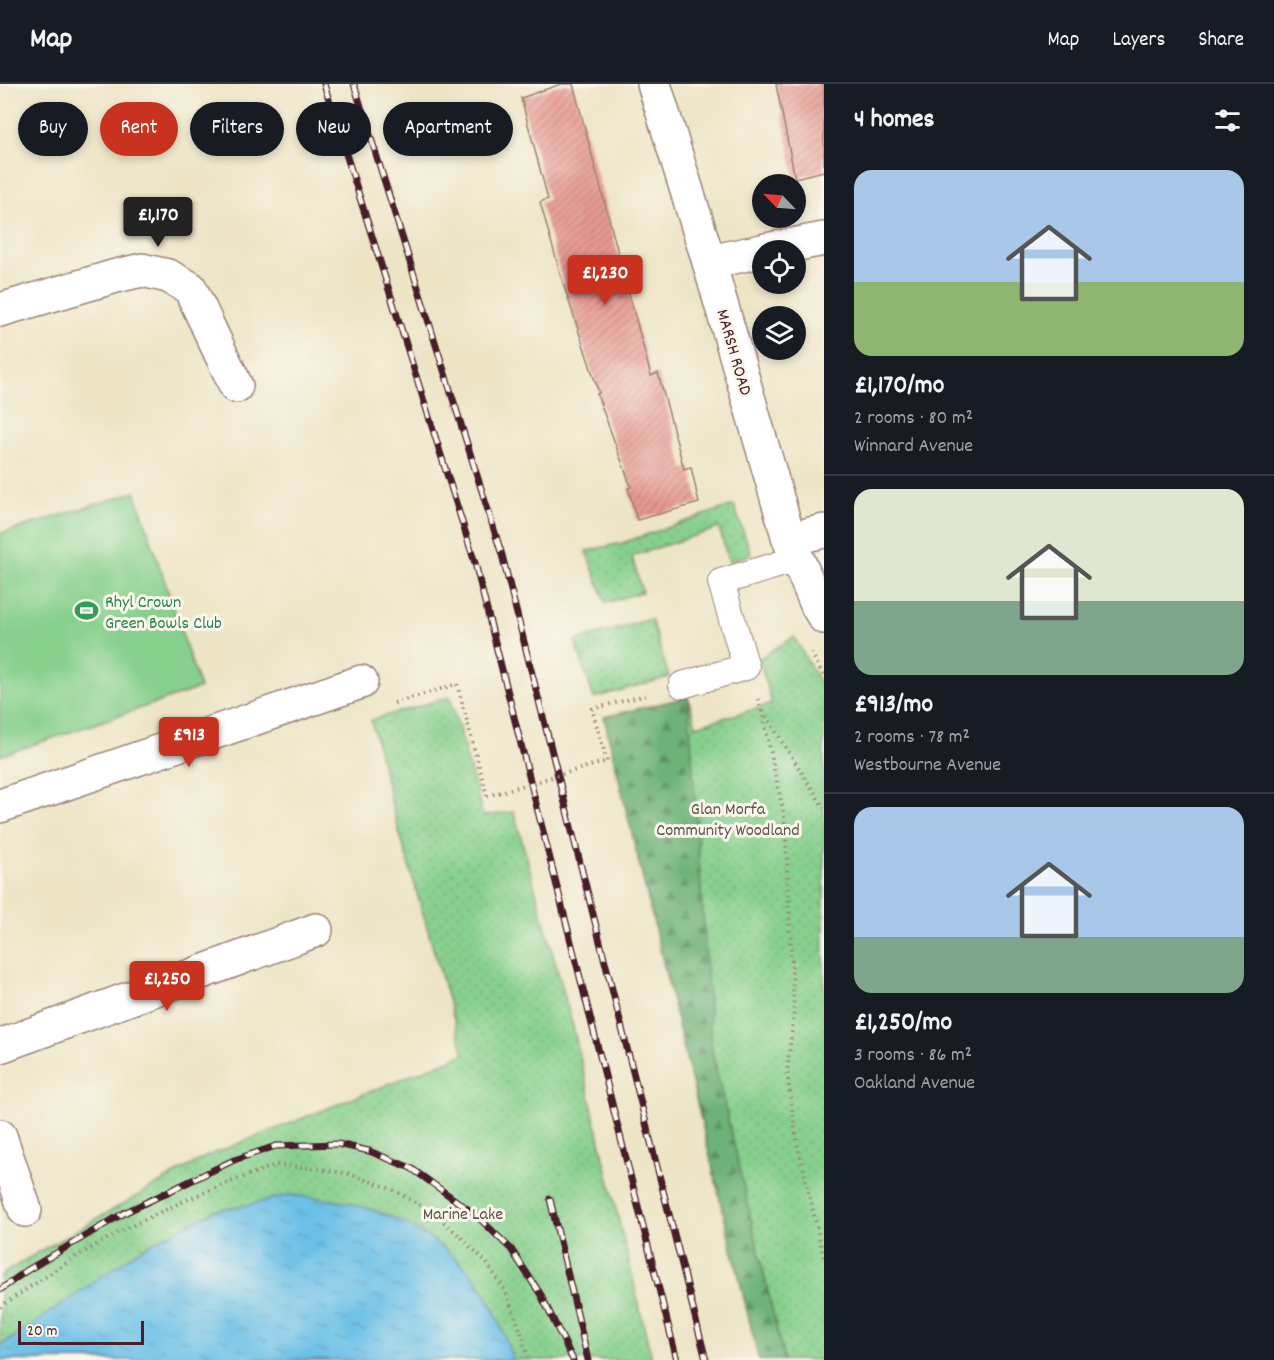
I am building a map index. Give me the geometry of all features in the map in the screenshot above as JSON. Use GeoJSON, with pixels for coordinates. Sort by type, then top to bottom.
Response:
{"type":"FeatureCollection","features":[{"type":"Feature","properties":{"kind":"street","name":"MARSH ROAD"},"geometry":{"type":"LineString","coordinates":[[654,84],[793,549],[824,617]]}},
{"type":"Feature","properties":{"kind":"street"},"geometry":{"type":"LineString","coordinates":[[806,242],[824,239]]}},
{"type":"Feature","properties":{"kind":"street"},"geometry":{"type":"LineString","coordinates":[[709,262],[752,253]]}},
{"type":"Feature","properties":{"kind":"street"},"geometry":{"type":"LineString","coordinates":[[0,310],[142,270],[168,276],[190,288],[236,386]]}},
{"type":"Feature","properties":{"kind":"street"},"geometry":{"type":"LineString","coordinates":[[793,549],[824,531]]}},
{"type":"Feature","properties":{"kind":"street"},"geometry":{"type":"LineString","coordinates":[[0,806],[361,682]]}},
{"type":"Feature","properties":{"kind":"street"},"geometry":{"type":"LineString","coordinates":[[0,1046],[316,930]]}},
{"type":"Feature","properties":{"kind":"street"},"geometry":{"type":"LineString","coordinates":[[0,1136],[25,1210]]}},
{"type":"Feature","properties":{"kind":"lane"},"geometry":{"type":"LineString","coordinates":[[682,685],[746,667],[721,582],[793,549]]}},
{"type":"Feature","properties":{"kind":"path"},"geometry":{"type":"LineString","coordinates":[[361,682],[369,710],[457,684],[487,796],[607,761],[592,709],[650,694]]}},
{"type":"Feature","properties":{"kind":"path"},"geometry":{"type":"LineString","coordinates":[[824,808],[761,707],[785,820],[794,1013],[788,1072],[796,1137],[824,1258]]}},
{"type":"Feature","properties":{"kind":"path"},"geometry":{"type":"LineString","coordinates":[[0,1307],[123,1230],[186,1200],[276,1165],[322,1169],[349,1174],[392,1189],[433,1213],[460,1236],[486,1262],[506,1292],[523,1338],[528,1360]]}},
{"type":"Feature","properties":{"kind":"green space","name":"Rhyl Crown Green Bowls Club"},"geometry":{"type":"Polygon","coordinates":[[[135,492],[200,688],[0,756],[0,534],[135,492]]]}},
{"type":"Feature","properties":{"kind":"green space"},"geometry":{"type":"Polygon","coordinates":[[[734,505],[751,554],[729,562],[719,528],[632,556],[642,592],[606,603],[586,551],[622,543],[734,505]]]}},
{"type":"Feature","properties":{"kind":"green space"},"geometry":{"type":"Polygon","coordinates":[[[651,619],[669,677],[594,698],[575,641],[651,619]]]}},
{"type":"Feature","properties":{"kind":"green space","name":"Glan Morfa Community Woodland"},"geometry":{"type":"Polygon","coordinates":[[[794,637],[824,690],[824,1360],[759,1360],[604,717],[688,697],[696,726],[772,704],[759,658],[794,637]]]}},
{"type":"Feature","properties":{"kind":"green space","name":"Marine Lake"},"geometry":{"type":"Polygon","coordinates":[[[450,697],[483,816],[514,812],[572,1023],[652,1360],[0,1360],[0,1276],[205,1157],[464,1054],[396,821],[371,720],[450,697]]]}},
{"type":"Feature","properties":{"kind":"green space"},"geometry":{"type":"Polygon","coordinates":[[[688,697],[712,1051],[784,1360],[759,1360],[604,717],[688,697]]]}},
{"type":"Feature","properties":{"kind":"water","name":"Marine Lake"},"geometry":{"type":"Polygon","coordinates":[[[288,1195],[332,1200],[373,1210],[393,1217],[430,1238],[464,1266],[477,1281],[493,1309],[513,1360],[0,1360],[0,1346],[144,1247],[216,1210],[288,1195]]]}},
{"type":"Feature","properties":{"kind":"building"},"geometry":{"type":"Polygon","coordinates":[[[561,84],[573,84],[651,376],[658,373],[684,469],[691,467],[699,503],[637,520],[628,488],[631,487],[597,394],[599,393],[563,283],[540,202],[548,199],[521,98],[561,84]]]}},
{"type":"Feature","properties":{"kind":"building"},"geometry":{"type":"Polygon","coordinates":[[[776,84],[824,84],[824,171],[806,175],[794,174],[776,84]]]}},
{"type":"Feature","properties":{"kind":"tram line"},"geometry":{"type":"LineString","coordinates":[[0,1290],[26,1271],[124,1213],[234,1160],[276,1146],[338,1144],[369,1151],[411,1168],[476,1215],[511,1249],[541,1295],[573,1360]]}},
{"type":"Feature","properties":{"kind":"railway"},"geometry":{"type":"LineString","coordinates":[[324,84],[475,563],[677,1360]]}},
{"type":"Feature","properties":{"kind":"railway"},"geometry":{"type":"LineString","coordinates":[[354,84],[502,555],[706,1360]]}},
{"type":"Feature","properties":{"kind":"railway"},"geometry":{"type":"LineString","coordinates":[[0,1290],[26,1271],[124,1213],[234,1160],[276,1146],[338,1144],[369,1151],[411,1168],[476,1215],[511,1249],[541,1295],[573,1360]]}},
{"type":"Feature","properties":{"kind":"railway"},"geometry":{"type":"LineString","coordinates":[[550,1199],[588,1360]]}},
{"type":"Feature","properties":{"kind":"place","name":"Rhyl Crown Green Bowls Club"},"geometry":{"type":"Point","coordinates":[87,611]}}]}
